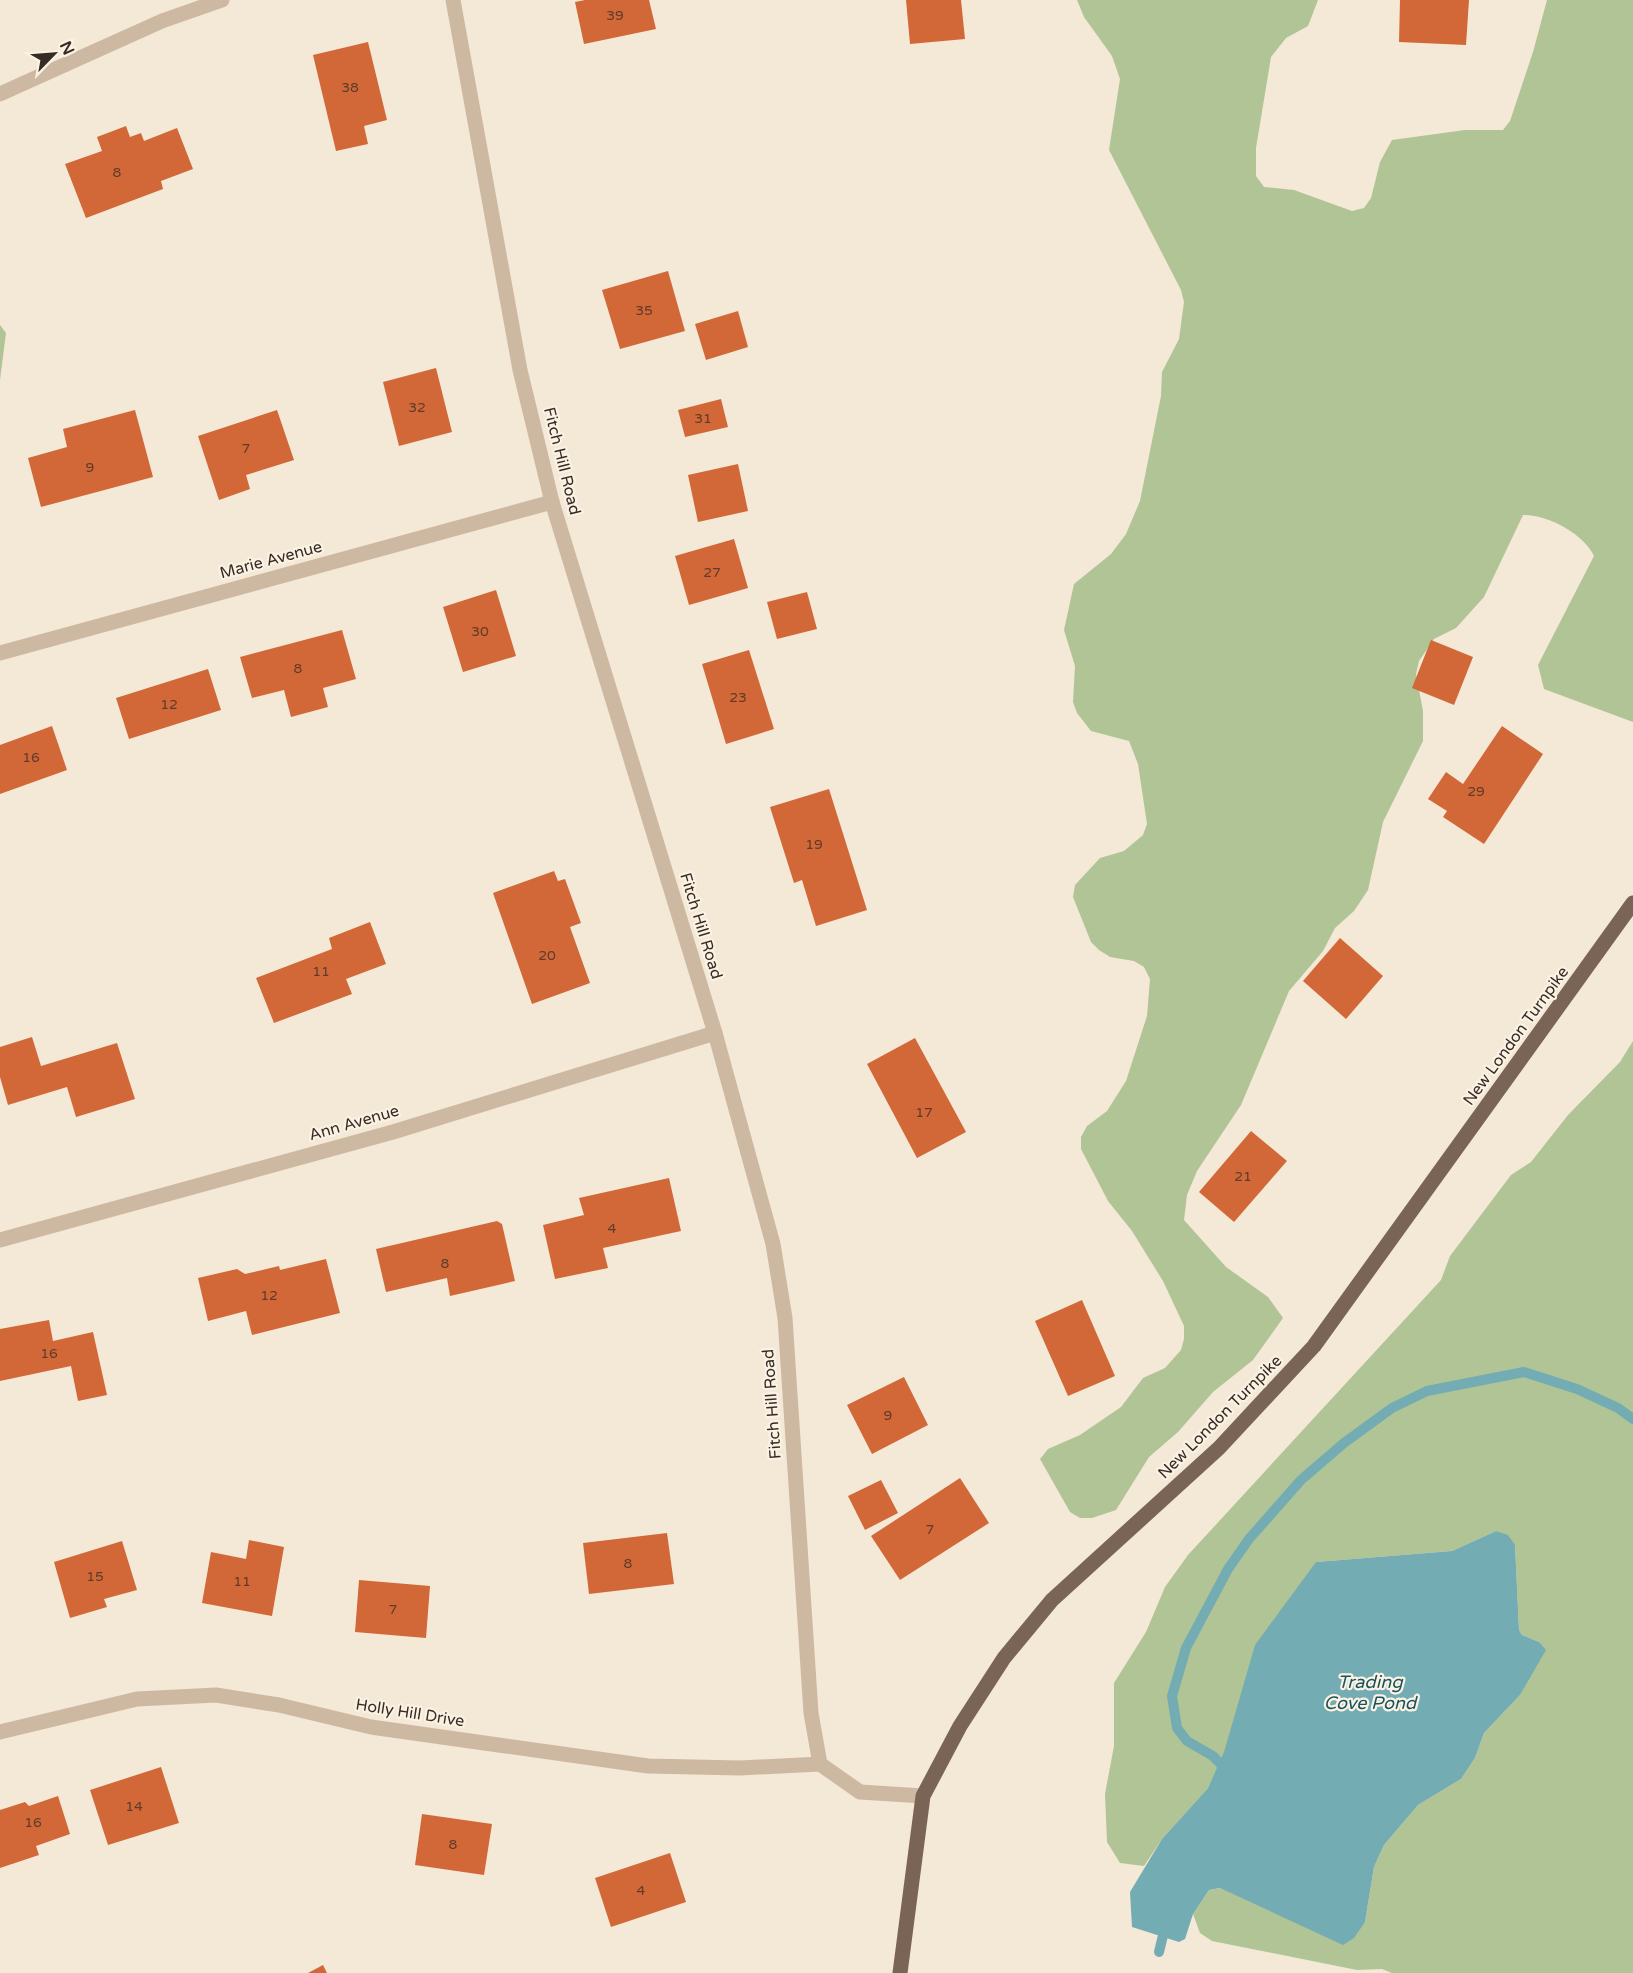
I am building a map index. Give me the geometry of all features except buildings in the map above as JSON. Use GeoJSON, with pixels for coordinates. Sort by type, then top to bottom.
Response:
{"type":"FeatureCollection","features":[{"type":"Feature","properties":{"kind":"main road","name":"New London Turnpike"},"geometry":{"type":"LineString","coordinates":[[900,1973],[923,1796],[960,1726],[998,1667],[1052,1600],[1219,1448],[1314,1346],[1633,903]]}},
{"type":"Feature","properties":{"kind":"street"},"geometry":{"type":"LineString","coordinates":[[0,94],[154,24],[222,0]]}},
{"type":"Feature","properties":{"kind":"street","name":"Fitch Hill Road"},"geometry":{"type":"LineString","coordinates":[[453,0],[520,370],[552,502],[715,1033],[773,1244],[785,1318],[811,1713],[820,1764]]}},
{"type":"Feature","properties":{"kind":"street","name":"Marie Avenue"},"geometry":{"type":"LineString","coordinates":[[0,653],[552,502]]}},
{"type":"Feature","properties":{"kind":"street","name":"Ann Avenue"},"geometry":{"type":"LineString","coordinates":[[0,1240],[393,1132],[715,1033]]}},
{"type":"Feature","properties":{"kind":"street","name":"Holly Hill Drive"},"geometry":{"type":"LineString","coordinates":[[0,1732],[137,1699],[216,1695],[279,1705],[371,1727],[648,1766],[740,1768],[820,1764]]}},
{"type":"Feature","properties":{"kind":"street"},"geometry":{"type":"LineString","coordinates":[[820,1764],[860,1792],[923,1796]]}},
{"type":"Feature","properties":{"kind":"green space"},"geometry":{"type":"Polygon","coordinates":[[[1077,0],[1318,0],[1308,26],[1286,38],[1271,57],[1256,148],[1256,176],[1264,187],[1294,190],[1352,211],[1364,208],[1371,198],[1380,162],[1392,140],[1465,130],[1503,130],[1510,121],[1533,52],[1547,0],[1633,0],[1633,722],[1544,689],[1538,665],[1594,556],[1582,540],[1564,527],[1543,518],[1523,515],[1484,597],[1456,628],[1434,639],[1419,661],[1416,674],[1423,711],[1423,741],[1383,822],[1368,890],[1354,911],[1335,928],[1323,951],[1289,991],[1241,1105],[1197,1171],[1187,1195],[1184,1220],[1226,1267],[1268,1297],[1283,1318],[1253,1360],[1213,1392],[1178,1432],[1149,1457],[1116,1510],[1092,1518],[1080,1518],[1070,1512],[1040,1459],[1048,1449],[1080,1435],[1121,1407],[1143,1378],[1165,1368],[1181,1350],[1184,1326],[1163,1281],[1132,1231],[1108,1201],[1081,1149],[1081,1137],[1087,1126],[1107,1111],[1126,1081],[1147,1016],[1150,979],[1144,967],[1134,961],[1110,957],[1091,942],[1073,897],[1075,885],[1100,858],[1124,851],[1143,835],[1147,824],[1138,764],[1129,741],[1091,731],[1077,713],[1073,702],[1075,666],[1064,630],[1074,584],[1111,554],[1126,534],[1140,501],[1161,396],[1162,372],[1179,339],[1184,302],[1181,290],[1109,150],[1120,79],[1112,56],[1084,17],[1077,0]]]}},
{"type":"Feature","properties":{"kind":"green space"},"geometry":{"type":"Polygon","coordinates":[[[0,325],[6,333],[0,380],[0,325]]]}},
{"type":"Feature","properties":{"kind":"green space"},"geometry":{"type":"Polygon","coordinates":[[[1633,1041],[1633,1973],[1392,1973],[1382,1969],[1357,1970],[1212,1941],[1200,1933],[1193,1914],[1209,1890],[1221,1888],[1343,1944],[1365,1922],[1374,1867],[1384,1845],[1418,1805],[1461,1779],[1475,1758],[1484,1733],[1520,1695],[1539,1642],[1522,1635],[1519,1630],[1515,1545],[1496,1531],[1452,1551],[1316,1562],[1208,1788],[1162,1839],[1144,1866],[1120,1863],[1107,1842],[1105,1794],[1114,1746],[1114,1683],[1146,1632],[1165,1587],[1188,1555],[1441,1280],[1450,1256],[1511,1175],[1531,1162],[1568,1115],[1620,1062],[1633,1041]]]}},
{"type":"Feature","properties":{"kind":"water","name":"Trading Cove Pond"},"geometry":{"type":"Polygon","coordinates":[[[1496,1531],[1508,1535],[1515,1545],[1519,1630],[1522,1635],[1539,1642],[1546,1650],[1520,1695],[1484,1733],[1475,1758],[1461,1779],[1418,1805],[1384,1845],[1374,1867],[1365,1922],[1354,1938],[1343,1945],[1220,1888],[1209,1890],[1193,1914],[1185,1939],[1179,1942],[1132,1927],[1130,1892],[1162,1839],[1208,1788],[1224,1752],[1255,1645],[1316,1562],[1452,1551],[1496,1531]]]}},
{"type":"Feature","properties":{"kind":"waterway"},"geometry":{"type":"LineString","coordinates":[[1228,1772],[1213,1756],[1187,1741],[1177,1728],[1172,1696],[1186,1648],[1228,1569],[1249,1539],[1301,1480],[1344,1443],[1392,1408],[1427,1391],[1524,1372],[1577,1389],[1618,1408],[1633,1419]]}},
{"type":"Feature","properties":{"kind":"waterway"},"geometry":{"type":"LineString","coordinates":[[1159,1952],[1166,1923]]}}]}
